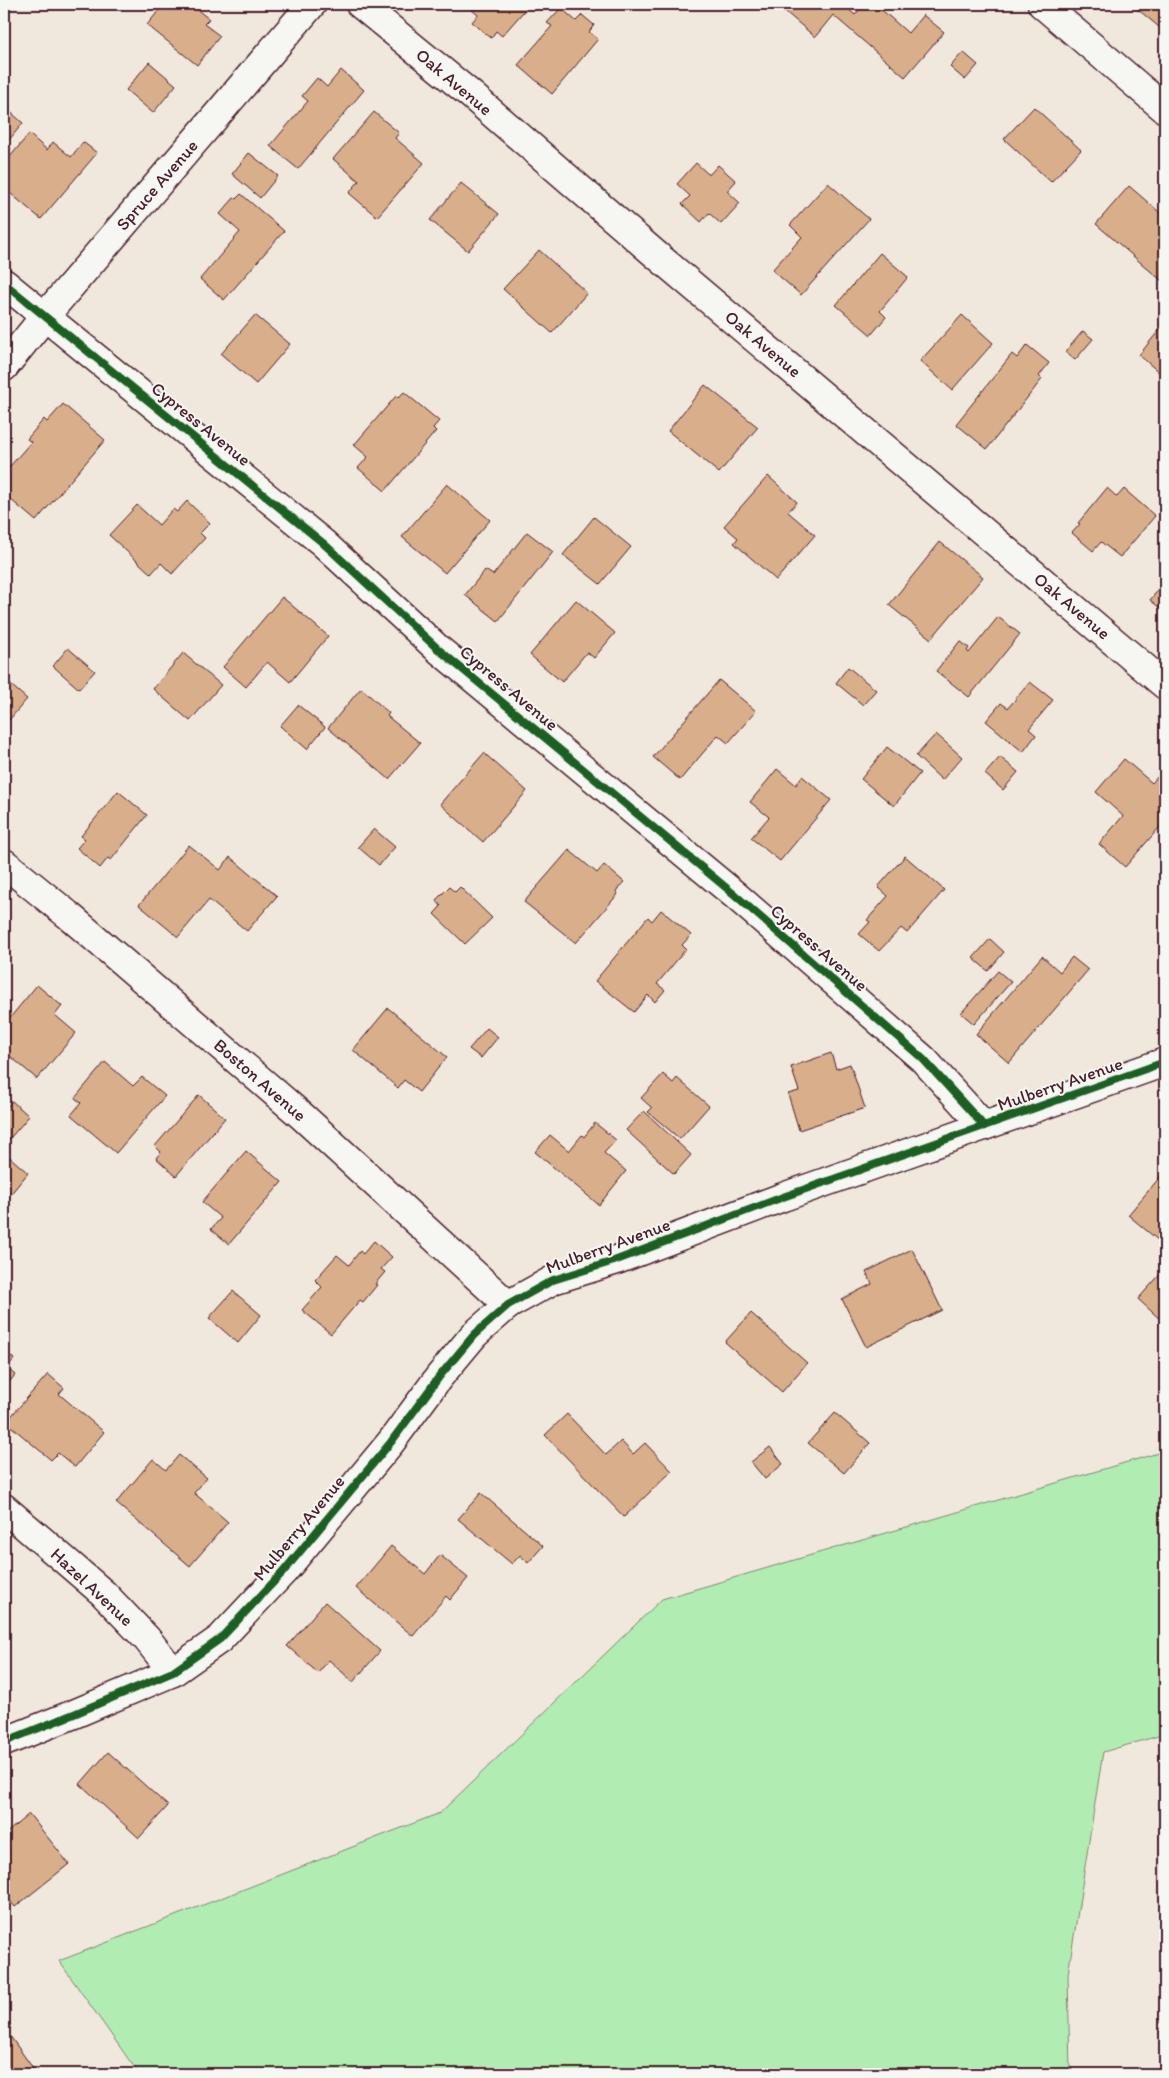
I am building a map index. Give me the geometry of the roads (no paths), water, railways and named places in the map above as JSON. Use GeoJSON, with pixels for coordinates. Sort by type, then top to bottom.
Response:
{"type":"FeatureCollection","features":[{"type":"Feature","properties":{"kind":"street","name":"Spruce Avenue"},"geometry":{"type":"LineString","coordinates":[[4,367],[45,316],[312,4]]}},
{"type":"Feature","properties":{"kind":"street","name":"Oak Avenue"},"geometry":{"type":"LineString","coordinates":[[360,4],[469,93],[670,266],[1165,685]]}},
{"type":"Feature","properties":{"kind":"street"},"geometry":{"type":"LineString","coordinates":[[1042,4],[1165,109]]}},
{"type":"Feature","properties":{"kind":"street","name":"Cypress Avenue"},"geometry":{"type":"LineString","coordinates":[[4,283],[323,543],[438,649],[735,895],[923,1059],[984,1126]]}},
{"type":"Feature","properties":{"kind":"street","name":"Boston Avenue"},"geometry":{"type":"LineString","coordinates":[[4,863],[67,914],[295,1110],[508,1305]]}},
{"type":"Feature","properties":{"kind":"street","name":"Mulberry Avenue"},"geometry":{"type":"LineString","coordinates":[[4,1742],[173,1672],[220,1639],[283,1572],[391,1442],[439,1376],[474,1335],[508,1305],[552,1280],[614,1261],[783,1197],[1165,1062]]}},
{"type":"Feature","properties":{"kind":"street","name":"Hazel Avenue"},"geometry":{"type":"LineString","coordinates":[[4,1508],[104,1593],[147,1639],[173,1672]]}}]}
